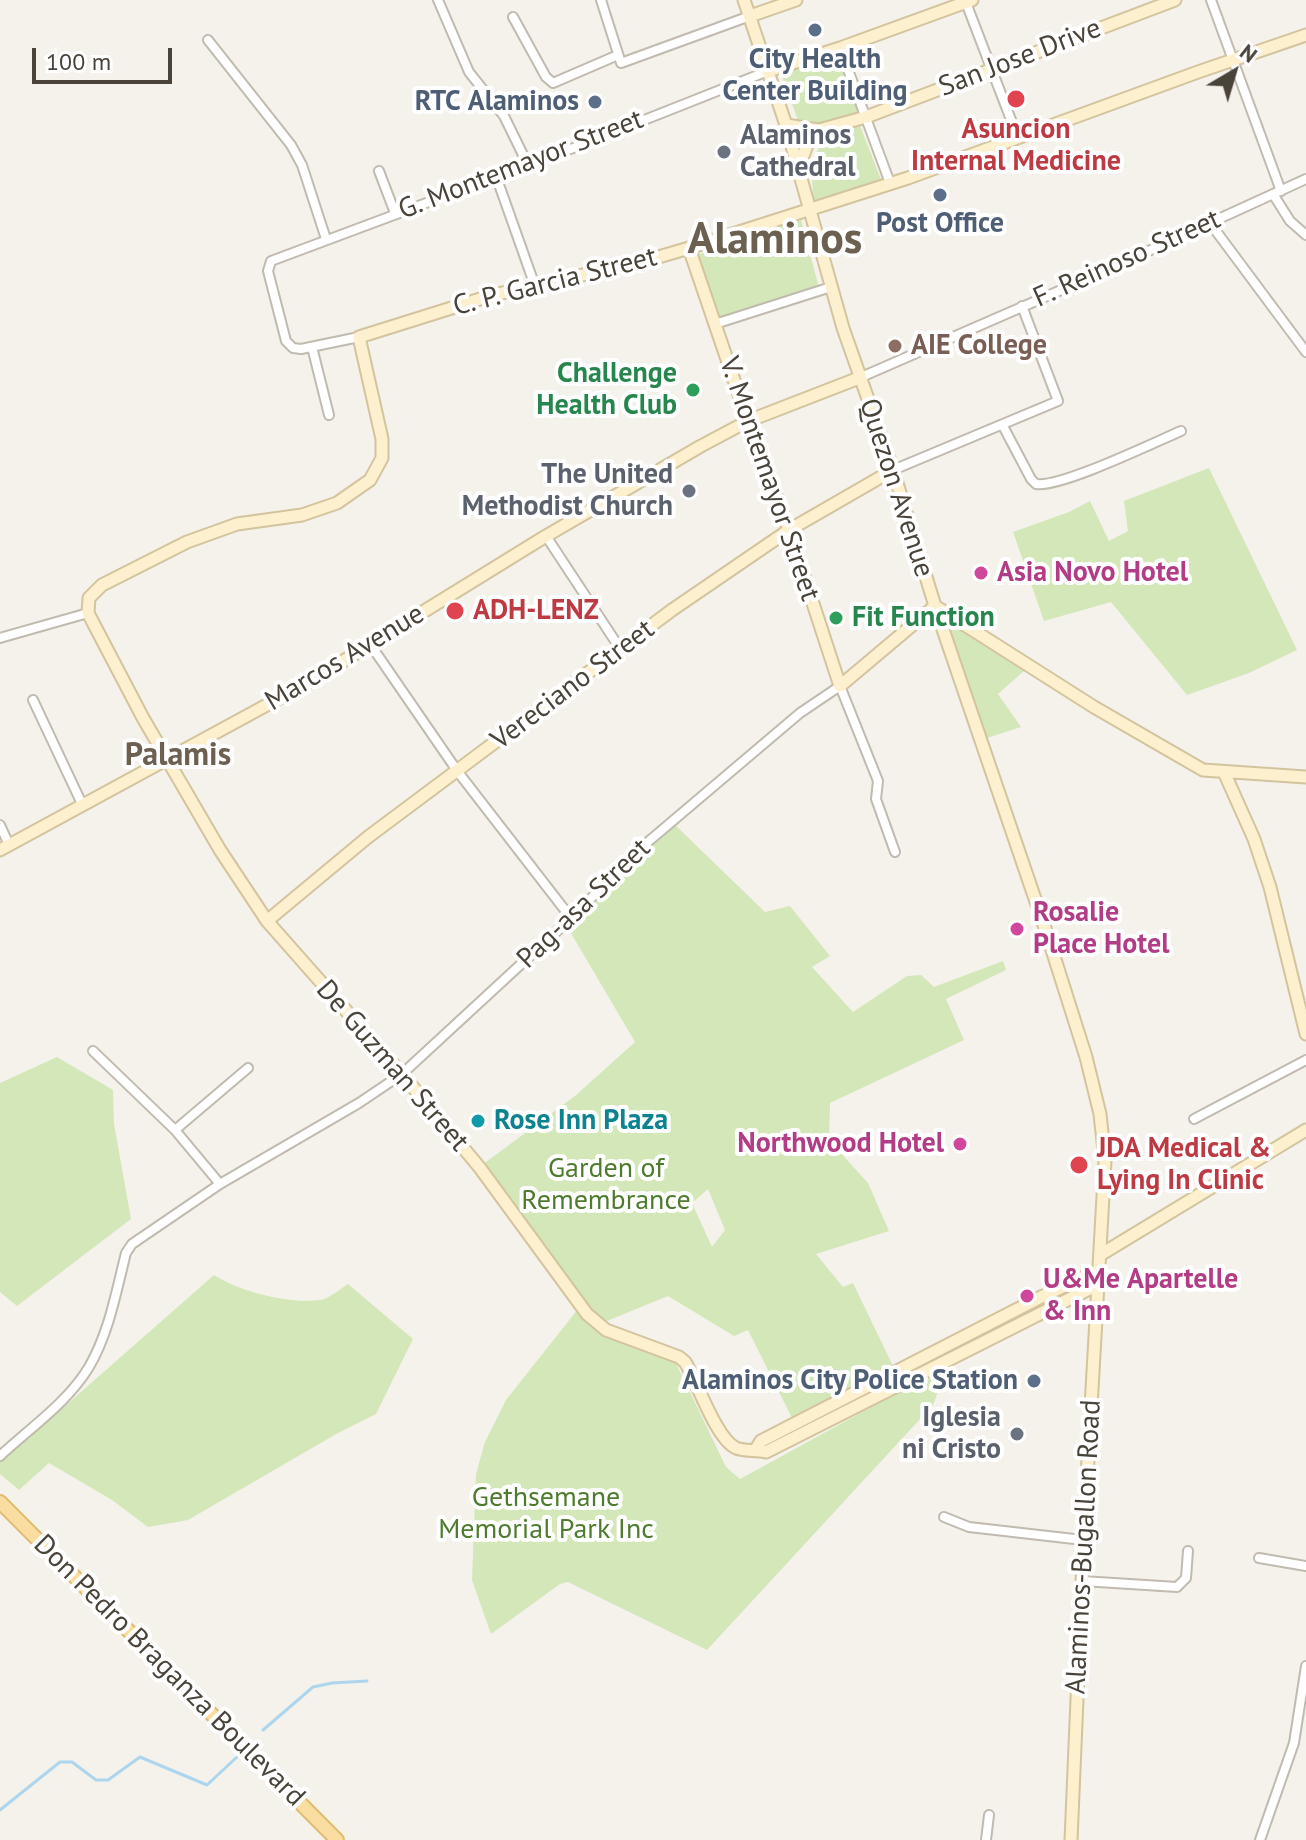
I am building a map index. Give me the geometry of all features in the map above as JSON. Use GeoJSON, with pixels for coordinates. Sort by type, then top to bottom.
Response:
{"type":"FeatureCollection","features":[{"type":"Feature","properties":{"kind":"main road","name":"Don Pedro Braganza Boulevard"},"geometry":{"type":"LineString","coordinates":[[0,1502],[337,1840]]}},
{"type":"Feature","properties":{"kind":"street"},"geometry":{"type":"LineString","coordinates":[[438,0],[469,72],[504,116],[527,163]]}},
{"type":"Feature","properties":{"kind":"street"},"geometry":{"type":"LineString","coordinates":[[601,0],[620,59]]}},
{"type":"Feature","properties":{"kind":"street","name":"Quezon Avenue"},"geometry":{"type":"LineString","coordinates":[[744,0],[786,125],[859,378],[893,470],[935,606],[1047,934],[1096,1093],[1105,1161],[1100,1255]]}},
{"type":"Feature","properties":{"kind":"street"},"geometry":{"type":"LineString","coordinates":[[513,17],[546,77],[553,83],[796,0]]}},
{"type":"Feature","properties":{"kind":"street","name":"San Jose Drive"},"geometry":{"type":"LineString","coordinates":[[786,125],[819,130],[866,117],[1175,0]]}},
{"type":"Feature","properties":{"kind":"street"},"geometry":{"type":"LineString","coordinates":[[1211,0],[1277,193],[1290,221],[1306,235]]}},
{"type":"Feature","properties":{"kind":"street"},"geometry":{"type":"LineString","coordinates":[[768,71],[968,1],[1018,138]]}},
{"type":"Feature","properties":{"kind":"street","name":"C. P. Garcia Street"},"geometry":{"type":"LineString","coordinates":[[301,349],[359,337],[493,295],[689,248],[890,183],[1306,35]]}},
{"type":"Feature","properties":{"kind":"street"},"geometry":{"type":"LineString","coordinates":[[208,40],[291,145],[302,165],[326,239]]}},
{"type":"Feature","properties":{"kind":"street"},"geometry":{"type":"LineString","coordinates":[[840,48],[890,183]]}},
{"type":"Feature","properties":{"kind":"street","name":"G. Montemayor Street"},"geometry":{"type":"LineString","coordinates":[[301,349],[293,348],[286,341],[268,271],[274,259],[576,147],[768,71]]}},
{"type":"Feature","properties":{"kind":"street"},"geometry":{"type":"LineString","coordinates":[[799,168],[807,145],[819,130]]}},
{"type":"Feature","properties":{"kind":"street"},"geometry":{"type":"LineString","coordinates":[[379,171],[395,213]]}},
{"type":"Feature","properties":{"kind":"street"},"geometry":{"type":"LineString","coordinates":[[496,176],[535,286]]}},
{"type":"Feature","properties":{"kind":"street","name":"F. Reinoso Street"},"geometry":{"type":"LineString","coordinates":[[859,378],[1306,179]]}},
{"type":"Feature","properties":{"kind":"street"},"geometry":{"type":"LineString","coordinates":[[1210,223],[1306,352]]}},
{"type":"Feature","properties":{"kind":"street","name":"V. Montemayor Street"},"geometry":{"type":"LineString","coordinates":[[689,248],[789,530],[840,686],[878,781],[876,799],[895,852]]}},
{"type":"Feature","properties":{"kind":"street"},"geometry":{"type":"LineString","coordinates":[[715,324],[831,287]]}},
{"type":"Feature","properties":{"kind":"street"},"geometry":{"type":"LineString","coordinates":[[893,470],[1058,401],[1022,306]]}},
{"type":"Feature","properties":{"kind":"street"},"geometry":{"type":"LineString","coordinates":[[0,638],[88,613],[89,598],[102,585],[187,542],[237,524],[302,515],[337,503],[370,480],[382,458],[382,439],[359,337]]}},
{"type":"Feature","properties":{"kind":"street"},"geometry":{"type":"LineString","coordinates":[[312,347],[329,415]]}},
{"type":"Feature","properties":{"kind":"street","name":"Marcos Avenue"},"geometry":{"type":"LineString","coordinates":[[5,847],[311,681],[546,536],[748,421],[859,378]]}},
{"type":"Feature","properties":{"kind":"street"},"geometry":{"type":"LineString","coordinates":[[1003,426],[1031,479],[1043,485],[1080,475],[1181,431]]}},
{"type":"Feature","properties":{"kind":"street","name":"Vereciano Street"},"geometry":{"type":"LineString","coordinates":[[267,921],[368,837],[672,610],[789,530],[893,470]]}},
{"type":"Feature","properties":{"kind":"street"},"geometry":{"type":"LineString","coordinates":[[546,536],[621,650]]}},
{"type":"Feature","properties":{"kind":"street"},"geometry":{"type":"LineString","coordinates":[[935,606],[1094,707],[1203,770],[1306,777]]}},
{"type":"Feature","properties":{"kind":"street","name":"Pag-asa Street"},"geometry":{"type":"LineString","coordinates":[[0,1456],[66,1396],[87,1369],[100,1345],[126,1253],[132,1244],[220,1184],[359,1103],[402,1074],[571,918],[649,841],[800,713],[840,686],[935,606]]}},
{"type":"Feature","properties":{"kind":"street","name":"De Guzman Street"},"geometry":{"type":"LineString","coordinates":[[88,613],[167,759],[220,850],[267,921],[480,1168],[587,1314],[606,1330],[679,1357],[689,1368],[728,1443],[739,1450],[759,1445],[766,1452],[842,1406]]}},
{"type":"Feature","properties":{"kind":"street"},"geometry":{"type":"LineString","coordinates":[[370,644],[458,772],[571,918]]}},
{"type":"Feature","properties":{"kind":"street"},"geometry":{"type":"LineString","coordinates":[[33,700],[82,804]]}},
{"type":"Feature","properties":{"kind":"street"},"geometry":{"type":"LineString","coordinates":[[1224,772],[1262,863],[1306,1034]]}},
{"type":"Feature","properties":{"kind":"street"},"geometry":{"type":"LineString","coordinates":[[0,825],[5,847]]}},
{"type":"Feature","properties":{"kind":"street"},"geometry":{"type":"LineString","coordinates":[[93,1051],[175,1130],[220,1184]]}},
{"type":"Feature","properties":{"kind":"street"},"geometry":{"type":"LineString","coordinates":[[1194,1119],[1306,1060]]}},
{"type":"Feature","properties":{"kind":"street"},"geometry":{"type":"LineString","coordinates":[[175,1130],[248,1068]]}},
{"type":"Feature","properties":{"kind":"street"},"geometry":{"type":"LineString","coordinates":[[1100,1255],[1306,1130]]}},
{"type":"Feature","properties":{"kind":"street","name":"Alaminos-Bugallon Road"},"geometry":{"type":"LineString","coordinates":[[1071,1840],[1083,1540],[1100,1255]]}},
{"type":"Feature","properties":{"kind":"street"},"geometry":{"type":"LineString","coordinates":[[842,1406],[994,1321],[1099,1270]]}},
{"type":"Feature","properties":{"kind":"street"},"geometry":{"type":"LineString","coordinates":[[842,1406],[952,1358],[1099,1284]]}},
{"type":"Feature","properties":{"kind":"street"},"geometry":{"type":"LineString","coordinates":[[1043,1296],[1050,1309]]}},
{"type":"Feature","properties":{"kind":"street"},"geometry":{"type":"LineString","coordinates":[[994,1321],[1001,1333]]}},
{"type":"Feature","properties":{"kind":"street"},"geometry":{"type":"LineString","coordinates":[[946,1347],[952,1358]]}},
{"type":"Feature","properties":{"kind":"street"},"geometry":{"type":"LineString","coordinates":[[944,1517],[969,1527],[1083,1540]]}},
{"type":"Feature","properties":{"kind":"street"},"geometry":{"type":"LineString","coordinates":[[1082,1581],[1177,1587],[1186,1578],[1188,1551]]}},
{"type":"Feature","properties":{"kind":"street"},"geometry":{"type":"LineString","coordinates":[[1259,1558],[1306,1566]]}},
{"type":"Feature","properties":{"kind":"street"},"geometry":{"type":"LineString","coordinates":[[1260,1840],[1294,1743],[1306,1666]]}},
{"type":"Feature","properties":{"kind":"street"},"geometry":{"type":"LineString","coordinates":[[986,1840],[989,1815]]}},
{"type":"Feature","properties":{"kind":"green space"},"geometry":{"type":"Polygon","coordinates":[[[838,55],[859,114],[800,126],[781,74],[838,55]]]}},
{"type":"Feature","properties":{"kind":"green space"},"geometry":{"type":"Polygon","coordinates":[[[859,123],[882,182],[814,202],[812,172],[817,151],[831,136],[859,123]]]}},
{"type":"Feature","properties":{"kind":"green space"},"geometry":{"type":"Polygon","coordinates":[[[801,220],[821,295],[719,327],[696,255],[801,220]]]}},
{"type":"Feature","properties":{"kind":"green space"},"geometry":{"type":"Polygon","coordinates":[[[1209,468],[1297,650],[1249,673],[1187,695],[1111,602],[1044,621],[1013,532],[1090,501],[1109,541],[1128,531],[1124,501],[1209,468]]]}},
{"type":"Feature","properties":{"kind":"green space"},"geometry":{"type":"Polygon","coordinates":[[[944,619],[1025,670],[998,694],[1021,727],[984,739],[944,619]]]}},
{"type":"Feature","properties":{"kind":"green space","name":"Garden of Remembrance"},"geometry":{"type":"Polygon","coordinates":[[[672,822],[765,912],[790,906],[830,956],[812,967],[853,1012],[907,976],[921,975],[934,987],[1003,961],[1006,970],[946,999],[964,1040],[830,1103],[829,1140],[868,1183],[889,1231],[816,1254],[843,1287],[853,1283],[894,1368],[793,1420],[748,1330],[734,1336],[668,1296],[602,1323],[597,1319],[482,1165],[575,1096],[635,1042],[565,923],[672,822]],[[708,1189],[692,1203],[712,1247],[725,1230],[708,1189]]]}},
{"type":"Feature","properties":{"kind":"green space"},"geometry":{"type":"Polygon","coordinates":[[[57,1057],[113,1090],[114,1124],[131,1219],[17,1306],[0,1292],[0,1083],[57,1057]]]}},
{"type":"Feature","properties":{"kind":"green space"},"geometry":{"type":"Polygon","coordinates":[[[214,1275],[251,1291],[308,1301],[331,1296],[348,1284],[413,1339],[376,1414],[188,1520],[148,1527],[112,1500],[49,1463],[19,1490],[0,1474],[0,1457],[57,1413],[214,1275]]]}},
{"type":"Feature","properties":{"kind":"green space","name":"Gethsemane Memorial Park Inc"},"geometry":{"type":"Polygon","coordinates":[[[578,1309],[675,1361],[726,1467],[740,1479],[948,1365],[933,1405],[707,1650],[568,1582],[560,1584],[491,1634],[472,1580],[476,1474],[485,1442],[506,1400],[578,1309]]]}},
{"type":"Feature","properties":{"kind":"waterway"},"geometry":{"type":"LineString","coordinates":[[263,1730],[313,1687],[367,1681]]}},
{"type":"Feature","properties":{"kind":"waterway"},"geometry":{"type":"LineString","coordinates":[[0,1810],[60,1762],[72,1762],[96,1780],[108,1780],[140,1757],[207,1785],[238,1756]]}},
{"type":"Feature","properties":{"kind":"place","name":"City Health Center Building"},"geometry":{"type":"Point","coordinates":[815,30]}},
{"type":"Feature","properties":{"kind":"place","name":"Asuncion Internal Medicine"},"geometry":{"type":"Point","coordinates":[1016,99]}},
{"type":"Feature","properties":{"kind":"place","name":"RTC Alaminos"},"geometry":{"type":"Point","coordinates":[595,102]}},
{"type":"Feature","properties":{"kind":"place","name":"Alaminos Cathedral"},"geometry":{"type":"Point","coordinates":[724,152]}},
{"type":"Feature","properties":{"kind":"place","name":"Post Office"},"geometry":{"type":"Point","coordinates":[940,195]}},
{"type":"Feature","properties":{"kind":"place","name":"AIE College"},"geometry":{"type":"Point","coordinates":[895,346]}},
{"type":"Feature","properties":{"kind":"place","name":"Challenge Health Club"},"geometry":{"type":"Point","coordinates":[693,390]}},
{"type":"Feature","properties":{"kind":"place","name":"The United Methodist Church"},"geometry":{"type":"Point","coordinates":[689,491]}},
{"type":"Feature","properties":{"kind":"place","name":"Asia Novo Hotel"},"geometry":{"type":"Point","coordinates":[981,573]}},
{"type":"Feature","properties":{"kind":"place","name":"ADH-LENZ"},"geometry":{"type":"Point","coordinates":[455,611]}},
{"type":"Feature","properties":{"kind":"place","name":"Fit Function"},"geometry":{"type":"Point","coordinates":[836,618]}},
{"type":"Feature","properties":{"kind":"place","name":"Rosalie Place Hotel"},"geometry":{"type":"Point","coordinates":[1017,929]}},
{"type":"Feature","properties":{"kind":"place","name":"Rose Inn Plaza"},"geometry":{"type":"Point","coordinates":[478,1121]}},
{"type":"Feature","properties":{"kind":"place","name":"Northwood Hotel"},"geometry":{"type":"Point","coordinates":[960,1144]}},
{"type":"Feature","properties":{"kind":"place","name":"JDA Medical & Lying In Clinic"},"geometry":{"type":"Point","coordinates":[1079,1165]}},
{"type":"Feature","properties":{"kind":"place","name":"U&Me Apartelle & Inn"},"geometry":{"type":"Point","coordinates":[1027,1296]}},
{"type":"Feature","properties":{"kind":"place","name":"Alaminos City Police Station"},"geometry":{"type":"Point","coordinates":[1034,1381]}},
{"type":"Feature","properties":{"kind":"place","name":"Iglesia ni Cristo"},"geometry":{"type":"Point","coordinates":[1017,1434]}},
{"type":"Feature","properties":{"kind":"district","name":"Alaminos"},"geometry":{"type":"Point","coordinates":[775,240]}},
{"type":"Feature","properties":{"kind":"district","name":"Palamis"},"geometry":{"type":"Point","coordinates":[178,756]}}]}
